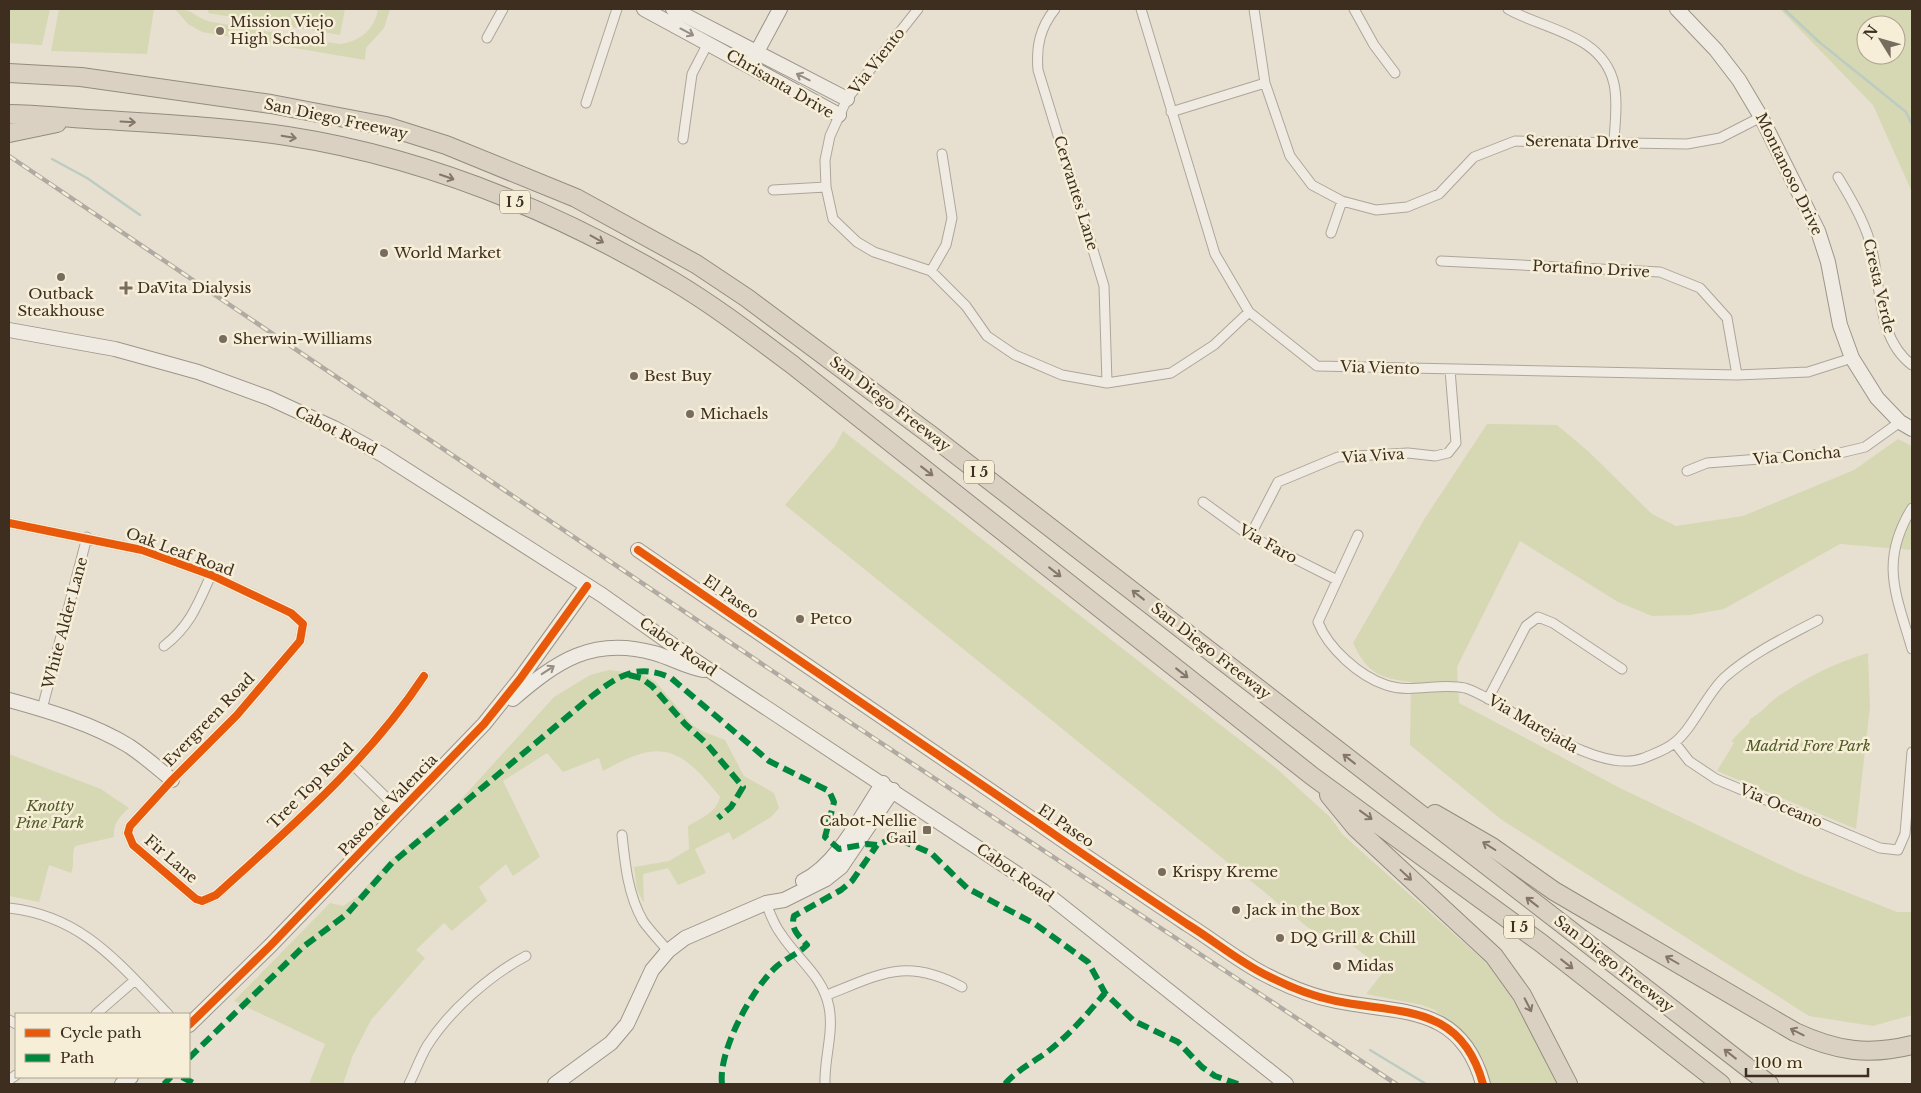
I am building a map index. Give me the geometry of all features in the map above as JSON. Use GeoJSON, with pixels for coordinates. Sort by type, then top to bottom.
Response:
{"type":"FeatureCollection","features":[{"type":"Feature","properties":{"kind":"highway"},"geometry":{"type":"LineString","coordinates":[[9,64],[82,77]]}},
{"type":"Feature","properties":{"kind":"highway","name":"San Diego Freeway"},"geometry":{"type":"LineString","coordinates":[[9,73],[82,77],[271,104],[386,126],[446,145],[513,171],[576,198],[647,236],[726,283],[808,342],[1768,1083]]}},
{"type":"Feature","properties":{"kind":"highway","name":"San Diego Freeway"},"geometry":{"type":"LineString","coordinates":[[12,114],[213,126],[288,136],[361,152],[429,171],[495,194],[584,232],[673,281],[742,327],[1312,776],[1541,944],[1721,1084]]}},
{"type":"Feature","properties":{"kind":"highway"},"geometry":{"type":"LineString","coordinates":[[9,133],[79,119]]}},
{"type":"Feature","properties":{"kind":"highway"},"geometry":{"type":"LineString","coordinates":[[1312,776],[1356,828],[1494,956],[1511,976],[1568,1084]]}},
{"type":"Feature","properties":{"kind":"highway"},"geometry":{"type":"LineString","coordinates":[[1376,780],[1492,847],[1554,891],[1795,1032],[1819,1043],[1846,1050],[1874,1052],[1912,1045]]}},
{"type":"Feature","properties":{"kind":"street"},"geometry":{"type":"LineString","coordinates":[[487,38],[502,9]]}},
{"type":"Feature","properties":{"kind":"street"},"geometry":{"type":"LineString","coordinates":[[586,103],[617,9]]}},
{"type":"Feature","properties":{"kind":"street","name":"Chrisanta Drive"},"geometry":{"type":"LineString","coordinates":[[644,9],[708,43],[847,99]]}},
{"type":"Feature","properties":{"kind":"street","name":"Chrisanta Drive"},"geometry":{"type":"LineString","coordinates":[[673,9],[839,115],[830,136],[825,160],[826,187],[833,219],[857,242],[874,252],[931,271],[966,306],[987,336],[1015,355],[1062,374],[1107,384],[1172,373],[1214,345],[1249,312]]}},
{"type":"Feature","properties":{"kind":"street"},"geometry":{"type":"LineString","coordinates":[[753,60],[780,9]]}},
{"type":"Feature","properties":{"kind":"street","name":"Via Viento"},"geometry":{"type":"LineString","coordinates":[[839,115],[847,99],[918,9]]}},
{"type":"Feature","properties":{"kind":"street","name":"Cervantes Lane"},"geometry":{"type":"LineString","coordinates":[[1055,9],[1046,20],[1040,34],[1036,52],[1038,70],[1104,286],[1107,384]]}},
{"type":"Feature","properties":{"kind":"street","name":"Via Viento"},"geometry":{"type":"LineString","coordinates":[[1141,9],[1215,254],[1249,312],[1316,366],[1737,375],[1808,372],[1852,358]]}},
{"type":"Feature","properties":{"kind":"street","name":"Serenata Drive"},"geometry":{"type":"LineString","coordinates":[[1254,9],[1265,83],[1290,156],[1312,186],[1342,201],[1376,210],[1407,207],[1439,194],[1474,157],[1515,141],[1687,144],[1720,138],[1761,117]]}},
{"type":"Feature","properties":{"kind":"street"},"geometry":{"type":"LineString","coordinates":[[1354,9],[1374,45],[1395,73]]}},
{"type":"Feature","properties":{"kind":"street"},"geometry":{"type":"LineString","coordinates":[[1508,9],[1578,39],[1595,51],[1610,72],[1614,83],[1614,142]]}},
{"type":"Feature","properties":{"kind":"street","name":"Montanoso Drive"},"geometry":{"type":"LineString","coordinates":[[1677,9],[1716,50],[1739,80],[1761,117],[1818,231],[1828,262],[1840,326],[1852,358],[1877,398],[1906,426]]}},
{"type":"Feature","properties":{"kind":"street"},"geometry":{"type":"LineString","coordinates":[[683,139],[692,74],[708,43]]}},
{"type":"Feature","properties":{"kind":"street"},"geometry":{"type":"LineString","coordinates":[[1171,112],[1265,83]]}},
{"type":"Feature","properties":{"kind":"street"},"geometry":{"type":"LineString","coordinates":[[931,271],[946,246],[952,218],[942,154]]}},
{"type":"Feature","properties":{"kind":"street","name":"Cresta Verde"},"geometry":{"type":"LineString","coordinates":[[1838,176],[1869,240],[1889,335],[1902,355],[1912,365]]}},
{"type":"Feature","properties":{"kind":"street"},"geometry":{"type":"LineString","coordinates":[[773,190],[826,187]]}},
{"type":"Feature","properties":{"kind":"street"},"geometry":{"type":"LineString","coordinates":[[1331,232],[1342,201]]}},
{"type":"Feature","properties":{"kind":"street","name":"Portafino Drive"},"geometry":{"type":"LineString","coordinates":[[1441,261],[1660,272],[1700,288],[1727,318],[1737,375]]}},
{"type":"Feature","properties":{"kind":"street","name":"Cabot Road"},"geometry":{"type":"LineString","coordinates":[[9,330],[76,341],[162,360],[269,398],[334,428],[383,455],[587,586],[712,672],[1043,891],[1286,1084]]}},
{"type":"Feature","properties":{"kind":"street","name":"Via Viva"},"geometry":{"type":"LineString","coordinates":[[1250,536],[1278,482],[1338,457],[1408,453],[1435,456],[1448,452],[1456,443],[1450,370]]}},
{"type":"Feature","properties":{"kind":"street","name":"Via Concha"},"geometry":{"type":"LineString","coordinates":[[1687,471],[1707,463],[1840,453],[1866,447],[1906,426]]}},
{"type":"Feature","properties":{"kind":"street","name":"Via Faro"},"geometry":{"type":"LineString","coordinates":[[1203,502],[1250,536],[1337,580]]}},
{"type":"Feature","properties":{"kind":"street"},"geometry":{"type":"LineString","coordinates":[[1912,508],[1901,527],[1892,563],[1894,592],[1912,649]]}},
{"type":"Feature","properties":{"kind":"street","name":"Oak Leaf Road"},"geometry":{"type":"LineString","coordinates":[[9,523],[87,537],[142,550],[211,575],[291,613],[303,624]]}},
{"type":"Feature","properties":{"kind":"street","name":"Via Marejada"},"geometry":{"type":"LineString","coordinates":[[1358,535],[1318,622],[1322,631],[1336,648],[1359,671],[1386,685],[1413,690],[1442,686],[1465,688],[1583,753],[1611,760],[1641,759],[1675,743],[1723,678],[1758,652],[1818,620]]}},
{"type":"Feature","properties":{"kind":"street","name":"White Alder Lane"},"geometry":{"type":"LineString","coordinates":[[42,710],[87,537]]}},
{"type":"Feature","properties":{"kind":"street","name":"El Paseo"},"geometry":{"type":"LineString","coordinates":[[638,550],[1062,840],[1260,972],[1292,987],[1332,1000],[1407,1011],[1426,1016],[1458,1038],[1475,1063],[1482,1084]]}},
{"type":"Feature","properties":{"kind":"street"},"geometry":{"type":"LineString","coordinates":[[164,646],[178,635],[190,620],[211,575]]}},
{"type":"Feature","properties":{"kind":"street","name":"Paseo de Valencia"},"geometry":{"type":"LineString","coordinates":[[190,1024],[271,945],[484,724],[520,679],[587,586]]}},
{"type":"Feature","properties":{"kind":"street"},"geometry":{"type":"LineString","coordinates":[[1488,699],[1526,626],[1538,617],[1552,623],[1622,670]]}},
{"type":"Feature","properties":{"kind":"street","name":"Evergreen Road"},"geometry":{"type":"LineString","coordinates":[[128,833],[134,820],[236,715],[300,641],[303,624]]}},
{"type":"Feature","properties":{"kind":"street"},"geometry":{"type":"LineString","coordinates":[[484,724],[548,670],[581,653],[600,649],[633,648],[656,653],[686,667],[712,672]]}},
{"type":"Feature","properties":{"kind":"street","name":"Tree Top Road"},"geometry":{"type":"LineString","coordinates":[[202,900],[216,895],[312,808],[384,729],[424,676]]}},
{"type":"Feature","properties":{"kind":"street"},"geometry":{"type":"LineString","coordinates":[[9,700],[42,710],[126,745],[146,758],[172,780]]}},
{"type":"Feature","properties":{"kind":"street","name":"Via Oceano"},"geometry":{"type":"LineString","coordinates":[[1675,743],[1689,761],[1716,779],[1880,848],[1898,850],[1905,834],[1912,752]]}},
{"type":"Feature","properties":{"kind":"street"},"geometry":{"type":"LineString","coordinates":[[353,765],[400,811]]}},
{"type":"Feature","properties":{"kind":"street"},"geometry":{"type":"LineString","coordinates":[[555,1084],[611,1043],[627,1024],[652,970],[668,951],[685,938],[766,903],[784,900],[809,888],[841,867],[888,787]]}},
{"type":"Feature","properties":{"kind":"street","name":"Fir Lane"},"geometry":{"type":"LineString","coordinates":[[128,833],[133,845],[191,896],[202,900]]}},
{"type":"Feature","properties":{"kind":"street"},"geometry":{"type":"LineString","coordinates":[[622,834],[630,889],[636,907],[644,922],[668,951]]}},
{"type":"Feature","properties":{"kind":"street"},"geometry":{"type":"LineString","coordinates":[[766,903],[782,936],[809,966],[826,995],[831,1032],[824,1068],[824,1084]]}},
{"type":"Feature","properties":{"kind":"street"},"geometry":{"type":"LineString","coordinates":[[9,908],[48,915],[75,928],[96,943],[167,1013]]}},
{"type":"Feature","properties":{"kind":"street"},"geometry":{"type":"LineString","coordinates":[[409,1084],[427,1047],[438,1031],[488,980],[526,956]]}},
{"type":"Feature","properties":{"kind":"street"},"geometry":{"type":"LineString","coordinates":[[826,995],[906,969],[941,976],[962,987]]}},
{"type":"Feature","properties":{"kind":"street"},"geometry":{"type":"LineString","coordinates":[[97,1013],[135,980]]}},
{"type":"Feature","properties":{"kind":"green space"},"geometry":{"type":"Polygon","coordinates":[[[9,9],[50,9],[42,45],[9,43],[9,9]]]}},
{"type":"Feature","properties":{"kind":"green space"},"geometry":{"type":"Polygon","coordinates":[[[59,9],[154,9],[147,54],[51,51],[59,9]]]}},
{"type":"Feature","properties":{"kind":"green space"},"geometry":{"type":"Polygon","coordinates":[[[175,9],[187,10],[212,22],[339,44],[347,43],[365,33],[374,23],[378,9],[390,9],[384,28],[366,48],[365,60],[202,32],[188,24],[175,9]]]}},
{"type":"Feature","properties":{"kind":"green space"},"geometry":{"type":"Polygon","coordinates":[[[209,9],[345,9],[340,35],[208,13],[209,9]]]}},
{"type":"Feature","properties":{"kind":"green space"},"geometry":{"type":"Polygon","coordinates":[[[1780,9],[1912,9],[1912,192],[1873,105],[1780,9]]]}},
{"type":"Feature","properties":{"kind":"green space"},"geometry":{"type":"Polygon","coordinates":[[[1487,424],[1557,425],[1588,451],[1652,514],[1676,526],[1743,516],[1854,470],[1898,439],[1912,446],[1912,550],[1840,544],[1724,609],[1690,615],[1652,616],[1618,602],[1520,541],[1457,667],[1459,703],[1622,789],[1798,873],[1897,912],[1912,912],[1912,1015],[1873,1026],[1809,1016],[1502,820],[1410,745],[1411,682],[1382,676],[1375,672],[1363,661],[1353,643],[1425,518],[1487,424]]]}},
{"type":"Feature","properties":{"kind":"green space"},"geometry":{"type":"Polygon","coordinates":[[[843,431],[1276,768],[1331,818],[1342,834],[1500,975],[1523,1011],[1557,1084],[1491,1084],[1483,1059],[1468,1037],[1435,1010],[1422,1005],[1366,994],[1385,970],[1338,935],[1315,933],[785,505],[835,446],[843,431]]]}},
{"type":"Feature","properties":{"kind":"green space","name":"Madrid Fore Park"},"geometry":{"type":"Polygon","coordinates":[[[1868,653],[1870,707],[1856,829],[1717,771],[1734,743],[1731,741],[1749,723],[1750,719],[1777,697],[1821,671],[1868,653]]]}},
{"type":"Feature","properties":{"kind":"green space"},"geometry":{"type":"Polygon","coordinates":[[[609,670],[640,674],[655,681],[692,725],[725,740],[744,776],[774,793],[779,808],[771,817],[733,840],[729,832],[695,849],[706,873],[678,885],[668,868],[643,874],[644,903],[637,890],[634,867],[669,861],[689,849],[688,826],[712,811],[720,797],[692,766],[680,757],[668,752],[654,751],[640,754],[603,771],[599,758],[563,772],[547,753],[503,781],[540,857],[513,876],[506,864],[479,887],[487,901],[452,931],[444,923],[416,950],[425,958],[371,1020],[353,1055],[343,1084],[309,1084],[325,1044],[234,1001],[330,903],[343,906],[358,896],[388,862],[456,805],[554,697],[590,675],[609,670]]]}},
{"type":"Feature","properties":{"kind":"green space","name":"Knotty Pine Park"},"geometry":{"type":"Polygon","coordinates":[[[9,754],[101,789],[129,808],[117,821],[114,837],[75,846],[71,873],[49,865],[39,902],[9,896],[9,754]]]}},
{"type":"Feature","properties":{"kind":"waterway"},"geometry":{"type":"LineString","coordinates":[[1784,9],[1818,41],[1906,112],[1912,125]]}},
{"type":"Feature","properties":{"kind":"waterway"},"geometry":{"type":"LineString","coordinates":[[52,159],[87,178],[140,215]]}},
{"type":"Feature","properties":{"kind":"waterway"},"geometry":{"type":"LineString","coordinates":[[1370,1050],[1426,1084]]}},
{"type":"Feature","properties":{"kind":"railway"},"geometry":{"type":"LineString","coordinates":[[9,156],[771,670],[1396,1084]]}},
{"type":"Feature","properties":{"kind":"marked path"},"geometry":{"type":"LineString","coordinates":[[190,1057],[303,947],[347,914],[392,863],[592,696],[620,677],[639,672],[649,672],[671,678],[769,761],[829,791],[834,802],[825,837],[839,849],[867,844],[877,845],[891,839],[900,840],[931,853],[967,888],[1035,924],[1088,962],[1105,993],[1134,1021],[1178,1042],[1202,1067],[1215,1076],[1238,1084]]}},
{"type":"Feature","properties":{"kind":"marked path"},"geometry":{"type":"LineString","coordinates":[[629,675],[641,678],[652,686],[685,724],[706,743],[743,787],[731,807],[718,818]]}},
{"type":"Feature","properties":{"kind":"marked path"},"geometry":{"type":"LineString","coordinates":[[722,1084],[725,1055],[747,1005],[776,967],[807,945],[794,929],[794,916],[841,890],[852,881],[877,845]]}},
{"type":"Feature","properties":{"kind":"marked path"},"geometry":{"type":"LineString","coordinates":[[1005,1084],[1059,1043],[1105,993]]}},
{"type":"Feature","properties":{"kind":"marked path"},"geometry":{"type":"LineString","coordinates":[[164,1084],[170,1078]]}},
{"type":"Feature","properties":{"kind":"marked path"},"geometry":{"type":"LineString","coordinates":[[184,1078],[195,1084]]}},
{"type":"Feature","properties":{"kind":"cycle path"},"geometry":{"type":"LineString","coordinates":[[9,523],[142,550],[211,575],[291,613],[303,624],[300,641],[237,715],[172,780],[130,826],[128,833],[133,845],[196,899],[202,901],[216,895],[327,792],[378,737],[424,676]]}},
{"type":"Feature","properties":{"kind":"cycle path"},"geometry":{"type":"LineString","coordinates":[[638,550],[1092,860],[1254,968],[1290,986],[1317,996],[1336,1001],[1405,1012],[1426,1017],[1444,1026],[1460,1039],[1473,1058],[1483,1084]]}},
{"type":"Feature","properties":{"kind":"cycle path"},"geometry":{"type":"LineString","coordinates":[[190,1024],[271,945],[484,724],[520,679],[587,586]]}},
{"type":"Feature","properties":{"kind":"place","name":"Mission Viejo High School"},"geometry":{"type":"Point","coordinates":[220,31]}},
{"type":"Feature","properties":{"kind":"place","name":"World Market"},"geometry":{"type":"Point","coordinates":[384,253]}},
{"type":"Feature","properties":{"kind":"place","name":"Outback Steakhouse"},"geometry":{"type":"Point","coordinates":[61,277]}},
{"type":"Feature","properties":{"kind":"place","name":"DaVita Dialysis"},"geometry":{"type":"Point","coordinates":[126,288]}},
{"type":"Feature","properties":{"kind":"place","name":"Sherwin-Williams"},"geometry":{"type":"Point","coordinates":[223,339]}},
{"type":"Feature","properties":{"kind":"place","name":"Best Buy"},"geometry":{"type":"Point","coordinates":[634,376]}},
{"type":"Feature","properties":{"kind":"place","name":"Michaels"},"geometry":{"type":"Point","coordinates":[690,414]}},
{"type":"Feature","properties":{"kind":"place","name":"Petco"},"geometry":{"type":"Point","coordinates":[800,619]}},
{"type":"Feature","properties":{"kind":"place","name":"Cabot-Nellie Gail"},"geometry":{"type":"Point","coordinates":[927,830]}},
{"type":"Feature","properties":{"kind":"place","name":"Krispy Kreme"},"geometry":{"type":"Point","coordinates":[1162,872]}},
{"type":"Feature","properties":{"kind":"place","name":"Jack in the Box"},"geometry":{"type":"Point","coordinates":[1236,910]}},
{"type":"Feature","properties":{"kind":"place","name":"DQ Grill & Chill"},"geometry":{"type":"Point","coordinates":[1280,938]}},
{"type":"Feature","properties":{"kind":"place","name":"Midas"},"geometry":{"type":"Point","coordinates":[1337,966]}}]}
